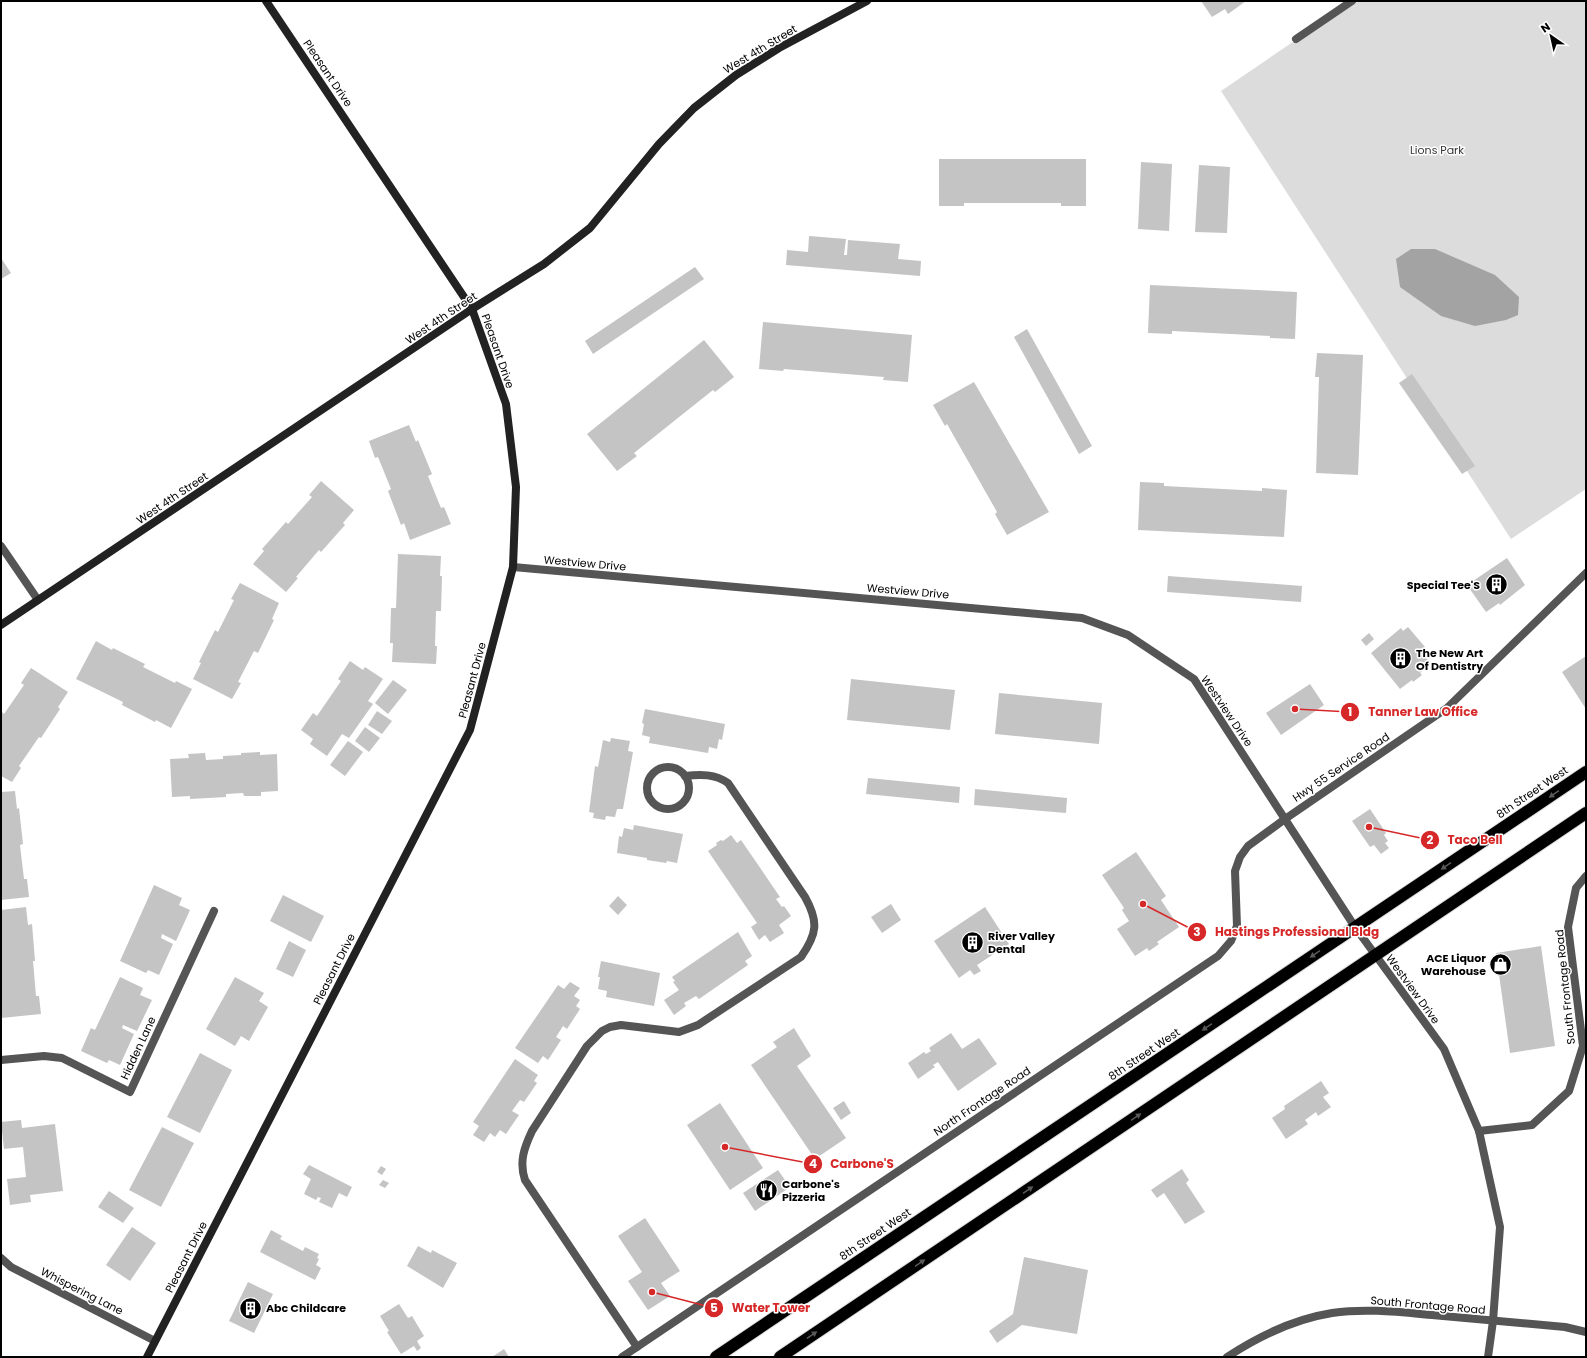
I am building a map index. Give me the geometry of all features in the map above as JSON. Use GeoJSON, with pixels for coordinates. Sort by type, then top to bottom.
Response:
{"type":"FeatureCollection","features":[{"type":"Feature","properties":{"kind":"highway","name":"8th Street West"},"geometry":{"type":"LineString","coordinates":[[716,1357],[1586,772]]}},
{"type":"Feature","properties":{"kind":"highway"},"geometry":{"type":"LineString","coordinates":[[780,1357],[1586,813]]}},
{"type":"Feature","properties":{"kind":"street","name":"Pleasant Drive"},"geometry":{"type":"LineString","coordinates":[[147,1357],[470,730],[513,567],[516,487],[506,404],[472,309],[266,1]]}},
{"type":"Feature","properties":{"kind":"street","name":"West 4th Street"},"geometry":{"type":"LineString","coordinates":[[1,625],[472,309],[544,264],[590,228],[664,139],[694,108],[736,74],[779,48],[867,1]]}},
{"type":"Feature","properties":{"kind":"street"},"geometry":{"type":"LineString","coordinates":[[1296,39],[1352,1]]}},
{"type":"Feature","properties":{"kind":"street"},"geometry":{"type":"LineString","coordinates":[[1,546],[38,600]]}},
{"type":"Feature","properties":{"kind":"street","name":"Westview Drive"},"geometry":{"type":"LineString","coordinates":[[513,567],[1082,618],[1128,635],[1194,679],[1355,927],[1444,1049],[1479,1131],[1500,1227],[1494,1322],[1488,1357]]}},
{"type":"Feature","properties":{"kind":"street","name":"Hwy 55 Service Road"},"geometry":{"type":"LineString","coordinates":[[1285,819],[1447,708],[1586,573]]}},
{"type":"Feature","properties":{"kind":"street"},"geometry":{"type":"LineString","coordinates":[[637,1347],[525,1180],[522,1155],[526,1144],[532,1131],[587,1046],[602,1031],[610,1027],[621,1025],[679,1032],[698,1025],[801,957],[811,943],[814,932],[812,910],[805,897],[728,783],[704,774],[685,776],[674,768],[661,768],[655,771],[648,782],[649,796],[653,802],[665,808],[679,806],[688,795],[689,788],[685,776]]}},
{"type":"Feature","properties":{"kind":"street","name":"North Frontage Road"},"geometry":{"type":"LineString","coordinates":[[622,1357],[1218,956],[1231,942],[1237,926],[1235,871],[1240,858],[1248,846],[1285,819]]}},
{"type":"Feature","properties":{"kind":"street","name":"South Frontage Road"},"geometry":{"type":"LineString","coordinates":[[1479,1131],[1532,1125],[1569,1091],[1583,1046],[1568,927],[1576,888],[1586,876]]}},
{"type":"Feature","properties":{"kind":"street","name":"Hidden Lane"},"geometry":{"type":"LineString","coordinates":[[1,1060],[44,1056],[62,1058],[130,1092],[214,911]]}},
{"type":"Feature","properties":{"kind":"street","name":"Whispering Lane"},"geometry":{"type":"LineString","coordinates":[[1,1258],[11,1267],[155,1342]]}},
{"type":"Feature","properties":{"kind":"street","name":"South Frontage Road"},"geometry":{"type":"LineString","coordinates":[[1227,1357],[1251,1342],[1276,1330],[1300,1321],[1333,1313],[1377,1310],[1494,1322],[1565,1326],[1586,1332]]}},
{"type":"Feature","properties":{"kind":"green space","name":"Lions Park"},"geometry":{"type":"Polygon","coordinates":[[[1353,1],[1586,1],[1586,489],[1511,539],[1221,91],[1353,1]]]}},
{"type":"Feature","properties":{"kind":"shaded area"},"geometry":{"type":"Polygon","coordinates":[[[1411,249],[1435,249],[1495,275],[1519,297],[1518,315],[1506,320],[1475,326],[1441,316],[1400,287],[1396,259],[1411,249]]]}},
{"type":"Feature","properties":{"kind":"building"},"geometry":{"type":"Polygon","coordinates":[[[1201,1],[1246,1],[1228,14],[1225,9],[1212,17],[1201,1]]]}},
{"type":"Feature","properties":{"kind":"building"},"geometry":{"type":"Polygon","coordinates":[[[939,159],[1086,159],[1086,206],[1061,206],[1061,203],[964,203],[964,206],[939,206],[939,159]]]}},
{"type":"Feature","properties":{"kind":"building"},"geometry":{"type":"Polygon","coordinates":[[[1141,162],[1172,164],[1169,231],[1138,229],[1141,162]]]}},
{"type":"Feature","properties":{"kind":"building"},"geometry":{"type":"Polygon","coordinates":[[[1199,165],[1230,167],[1227,233],[1195,232],[1199,165]]]}},
{"type":"Feature","properties":{"kind":"building"},"geometry":{"type":"Polygon","coordinates":[[[809,236],[846,239],[844,255],[847,255],[848,240],[900,244],[898,259],[921,261],[920,276],[786,265],[787,250],[808,252],[809,236]]]}},
{"type":"Feature","properties":{"kind":"building"},"geometry":{"type":"Polygon","coordinates":[[[1,258],[11,273],[1,279],[1,258]]]}},
{"type":"Feature","properties":{"kind":"building"},"geometry":{"type":"Polygon","coordinates":[[[695,267],[704,279],[593,354],[585,341],[695,267]]]}},
{"type":"Feature","properties":{"kind":"building"},"geometry":{"type":"Polygon","coordinates":[[[1150,285],[1297,292],[1295,339],[1270,338],[1270,336],[1172,331],[1172,334],[1148,333],[1150,285]]]}},
{"type":"Feature","properties":{"kind":"building"},"geometry":{"type":"Polygon","coordinates":[[[763,322],[912,335],[908,382],[883,380],[884,377],[784,369],[783,371],[759,369],[763,322]]]}},
{"type":"Feature","properties":{"kind":"building"},"geometry":{"type":"Polygon","coordinates":[[[1027,329],[1092,446],[1079,454],[1014,337],[1027,329]]]}},
{"type":"Feature","properties":{"kind":"building"},"geometry":{"type":"Polygon","coordinates":[[[704,340],[734,377],[715,392],[713,390],[634,453],[637,456],[617,471],[587,434],[704,340]]]}},
{"type":"Feature","properties":{"kind":"building"},"geometry":{"type":"Polygon","coordinates":[[[1317,353],[1363,355],[1358,475],[1316,473],[1319,377],[1315,377],[1317,353]]]}},
{"type":"Feature","properties":{"kind":"building"},"geometry":{"type":"Polygon","coordinates":[[[1412,374],[1475,466],[1462,474],[1399,383],[1412,374]]]}},
{"type":"Feature","properties":{"kind":"building"},"geometry":{"type":"Polygon","coordinates":[[[974,382],[1049,512],[1007,535],[995,514],[997,512],[947,424],[945,426],[933,405],[974,382]]]}},
{"type":"Feature","properties":{"kind":"building"},"geometry":{"type":"Polygon","coordinates":[[[409,425],[416,442],[418,440],[432,474],[428,476],[441,508],[444,507],[451,524],[410,540],[404,523],[401,525],[388,491],[391,489],[378,457],[375,458],[369,441],[409,425]]]}},
{"type":"Feature","properties":{"kind":"building"},"geometry":{"type":"Polygon","coordinates":[[[321,481],[354,510],[343,523],[345,525],[321,552],[319,550],[296,577],[298,578],[286,592],[253,564],[264,551],[262,549],[286,522],[288,524],[312,497],[309,495],[321,481]]]}},
{"type":"Feature","properties":{"kind":"building"},"geometry":{"type":"Polygon","coordinates":[[[1140,482],[1164,483],[1164,486],[1262,491],[1262,488],[1287,490],[1284,537],[1138,530],[1140,482]]]}},
{"type":"Feature","properties":{"kind":"building"},"geometry":{"type":"Polygon","coordinates":[[[398,554],[441,556],[441,611],[436,611],[436,664],[392,662],[393,643],[390,643],[391,608],[396,608],[398,554]]]}},
{"type":"Feature","properties":{"kind":"building","name":"Special Tee'S"},"geometry":{"type":"Polygon","coordinates":[[[1507,558],[1525,585],[1500,605],[1499,603],[1486,612],[1467,585],[1507,558]]]}},
{"type":"Feature","properties":{"kind":"building"},"geometry":{"type":"Polygon","coordinates":[[[1168,576],[1302,586],[1301,602],[1167,592],[1168,576]]]}},
{"type":"Feature","properties":{"kind":"building"},"geometry":{"type":"Polygon","coordinates":[[[240,583],[279,603],[272,619],[274,620],[258,653],[254,651],[238,682],[241,683],[232,699],[193,679],[201,663],[199,662],[215,630],[218,632],[234,600],[231,599],[240,583]]]}},
{"type":"Feature","properties":{"kind":"building","name":"The New Art Of Dentistry"},"geometry":{"type":"Polygon","coordinates":[[[1408,627],[1425,647],[1420,650],[1431,664],[1420,673],[1422,675],[1400,689],[1371,653],[1401,628],[1403,631],[1408,627]]]}},
{"type":"Feature","properties":{"kind":"building"},"geometry":{"type":"Polygon","coordinates":[[[1369,633],[1374,639],[1366,646],[1361,640],[1369,633]]]}},
{"type":"Feature","properties":{"kind":"building"},"geometry":{"type":"Polygon","coordinates":[[[96,641],[112,650],[113,648],[145,664],[143,667],[175,683],[176,681],[192,689],[171,728],[156,720],[155,722],[122,705],[123,702],[76,679],[96,641]]]}},
{"type":"Feature","properties":{"kind":"building"},"geometry":{"type":"Polygon","coordinates":[[[1586,656],[1586,709],[1562,672],[1586,656]]]}},
{"type":"Feature","properties":{"kind":"building"},"geometry":{"type":"Polygon","coordinates":[[[350,661],[363,670],[365,667],[383,679],[368,701],[373,704],[349,738],[342,734],[327,756],[310,744],[313,739],[301,730],[313,713],[317,716],[341,681],[338,679],[350,661]]]}},
{"type":"Feature","properties":{"kind":"building"},"geometry":{"type":"Polygon","coordinates":[[[31,668],[68,692],[58,707],[60,709],[41,738],[39,737],[19,766],[21,768],[12,782],[1,776],[1,713],[2,712],[4,714],[24,685],[21,683],[31,668]]]}},
{"type":"Feature","properties":{"kind":"building"},"geometry":{"type":"Polygon","coordinates":[[[851,679],[955,690],[950,730],[847,720],[851,679]]]}},
{"type":"Feature","properties":{"kind":"building"},"geometry":{"type":"Polygon","coordinates":[[[393,680],[407,690],[388,714],[375,703],[393,680]]]}},
{"type":"Feature","properties":{"kind":"building"},"geometry":{"type":"Polygon","coordinates":[[[1310,684],[1324,705],[1281,735],[1266,713],[1310,684]]]}},
{"type":"Feature","properties":{"kind":"building"},"geometry":{"type":"Polygon","coordinates":[[[999,693],[1102,703],[1099,744],[995,734],[999,693]]]}},
{"type":"Feature","properties":{"kind":"building"},"geometry":{"type":"Polygon","coordinates":[[[645,709],[725,724],[722,740],[719,739],[717,749],[709,747],[708,753],[649,743],[650,737],[642,735],[644,724],[642,723],[645,709]]]}},
{"type":"Feature","properties":{"kind":"building"},"geometry":{"type":"Polygon","coordinates":[[[377,711],[392,721],[382,734],[368,725],[377,711]]]}},
{"type":"Feature","properties":{"kind":"building"},"geometry":{"type":"Polygon","coordinates":[[[365,727],[380,738],[369,752],[355,741],[365,727]]]}},
{"type":"Feature","properties":{"kind":"building"},"geometry":{"type":"Polygon","coordinates":[[[611,738],[630,741],[628,751],[633,752],[623,809],[617,809],[615,817],[606,816],[605,820],[593,818],[594,813],[589,812],[595,766],[598,767],[603,740],[610,742],[611,738]]]}},
{"type":"Feature","properties":{"kind":"building"},"geometry":{"type":"Polygon","coordinates":[[[348,741],[363,752],[345,776],[330,765],[348,741]]]}},
{"type":"Feature","properties":{"kind":"building"},"geometry":{"type":"Polygon","coordinates":[[[260,752],[260,755],[277,754],[278,791],[261,792],[261,796],[244,796],[243,793],[226,794],[226,797],[190,799],[190,796],[172,797],[170,759],[189,758],[188,754],[205,753],[206,760],[223,759],[223,756],[260,752]]]}},
{"type":"Feature","properties":{"kind":"building"},"geometry":{"type":"Polygon","coordinates":[[[868,778],[960,787],[959,803],[866,794],[868,778]]]}},
{"type":"Feature","properties":{"kind":"building"},"geometry":{"type":"Polygon","coordinates":[[[975,789],[1067,798],[1066,813],[974,805],[975,789]]]}},
{"type":"Feature","properties":{"kind":"building"},"geometry":{"type":"Polygon","coordinates":[[[15,791],[17,809],[19,808],[23,844],[20,845],[24,879],[27,879],[29,897],[1,900],[1,792],[15,791]]]}},
{"type":"Feature","properties":{"kind":"building"},"geometry":{"type":"Polygon","coordinates":[[[1370,809],[1386,833],[1384,835],[1388,841],[1385,843],[1389,848],[1381,854],[1374,845],[1370,847],[1352,821],[1370,809]]]}},
{"type":"Feature","properties":{"kind":"building"},"geometry":{"type":"Polygon","coordinates":[[[634,825],[683,834],[677,863],[647,860],[647,858],[617,853],[619,836],[622,837],[624,828],[633,830],[634,825]]]}},
{"type":"Feature","properties":{"kind":"building"},"geometry":{"type":"Polygon","coordinates":[[[731,835],[737,843],[741,840],[780,897],[776,899],[782,907],[784,906],[791,916],[779,925],[784,933],[770,942],[765,935],[759,940],[751,927],[757,923],[708,851],[717,845],[716,843],[721,840],[723,841],[731,835]]]}},
{"type":"Feature","properties":{"kind":"building"},"geometry":{"type":"Polygon","coordinates":[[[1136,852],[1166,896],[1161,900],[1179,927],[1157,942],[1159,944],[1149,951],[1147,948],[1135,956],[1117,929],[1129,921],[1122,910],[1124,908],[1102,875],[1136,852]]]}},
{"type":"Feature","properties":{"kind":"building"},"geometry":{"type":"Polygon","coordinates":[[[154,885],[182,898],[179,905],[190,910],[176,941],[162,934],[161,938],[173,944],[159,975],[148,970],[146,973],[120,961],[154,885]]]}},
{"type":"Feature","properties":{"kind":"building"},"geometry":{"type":"Polygon","coordinates":[[[283,895],[324,916],[311,942],[270,921],[283,895]]]}},
{"type":"Feature","properties":{"kind":"building"},"geometry":{"type":"Polygon","coordinates":[[[618,896],[627,905],[618,915],[609,906],[618,896]]]}},
{"type":"Feature","properties":{"kind":"building"},"geometry":{"type":"Polygon","coordinates":[[[891,904],[901,920],[882,933],[871,917],[891,904]]]}},
{"type":"Feature","properties":{"kind":"building"},"geometry":{"type":"Polygon","coordinates":[[[26,907],[28,925],[32,924],[36,996],[39,996],[41,1014],[1,1018],[1,910],[26,907]]]}},
{"type":"Feature","properties":{"kind":"building","name":"River Valley Dental"},"geometry":{"type":"Polygon","coordinates":[[[985,907],[1009,944],[977,965],[981,971],[974,975],[970,970],[959,978],[934,941],[985,907]]]}},
{"type":"Feature","properties":{"kind":"building"},"geometry":{"type":"Polygon","coordinates":[[[738,932],[752,956],[745,961],[748,965],[699,999],[696,996],[684,1003],[686,1006],[674,1015],[664,1000],[679,990],[673,982],[675,981],[672,977],[738,932]]]}},
{"type":"Feature","properties":{"kind":"building"},"geometry":{"type":"Polygon","coordinates":[[[289,941],[306,950],[293,977],[276,969],[289,941]]]}},
{"type":"Feature","properties":{"kind":"building"},"geometry":{"type":"Polygon","coordinates":[[[1541,946],[1555,1046],[1510,1053],[1496,953],[1541,946]]]}},
{"type":"Feature","properties":{"kind":"building"},"geometry":{"type":"Polygon","coordinates":[[[601,961],[660,973],[654,1006],[606,997],[607,991],[598,989],[600,977],[598,977],[601,961]]]}},
{"type":"Feature","properties":{"kind":"building"},"geometry":{"type":"Polygon","coordinates":[[[120,977],[143,988],[140,995],[152,1000],[137,1031],[123,1025],[122,1028],[134,1034],[120,1065],[109,1060],[107,1063],[81,1051],[91,1028],[95,1030],[120,977]]]}},
{"type":"Feature","properties":{"kind":"building"},"geometry":{"type":"Polygon","coordinates":[[[235,977],[264,993],[259,1001],[268,1007],[249,1041],[241,1036],[235,1046],[206,1029],[235,977]]]}},
{"type":"Feature","properties":{"kind":"building"},"geometry":{"type":"Polygon","coordinates":[[[570,982],[580,988],[574,996],[580,1000],[576,1006],[580,1009],[567,1029],[563,1026],[556,1037],[561,1040],[548,1060],[543,1056],[538,1063],[515,1048],[558,985],[564,989],[570,982]]]}},
{"type":"Feature","properties":{"kind":"building"},"geometry":{"type":"Polygon","coordinates":[[[794,1028],[811,1056],[797,1066],[846,1138],[815,1159],[751,1065],[777,1047],[773,1042],[794,1028]]]}},
{"type":"Feature","properties":{"kind":"building"},"geometry":{"type":"Polygon","coordinates":[[[951,1033],[962,1049],[979,1038],[997,1064],[958,1091],[938,1062],[933,1065],[935,1067],[918,1079],[908,1063],[924,1052],[926,1054],[931,1051],[929,1048],[951,1033]]]}},
{"type":"Feature","properties":{"kind":"building"},"geometry":{"type":"Polygon","coordinates":[[[200,1053],[232,1070],[200,1133],[167,1117],[200,1053]]]}},
{"type":"Feature","properties":{"kind":"building"},"geometry":{"type":"Polygon","coordinates":[[[515,1059],[538,1075],[534,1081],[537,1083],[524,1102],[520,1100],[512,1111],[519,1115],[506,1134],[500,1130],[495,1137],[490,1133],[484,1142],[473,1135],[479,1126],[473,1122],[515,1059]]]}},
{"type":"Feature","properties":{"kind":"building"},"geometry":{"type":"Polygon","coordinates":[[[1321,1081],[1329,1093],[1323,1097],[1331,1107],[1318,1116],[1316,1112],[1305,1120],[1308,1124],[1286,1139],[1272,1118],[1285,1109],[1284,1106],[1321,1081]]]}},
{"type":"Feature","properties":{"kind":"building"},"geometry":{"type":"Polygon","coordinates":[[[844,1101],[851,1113],[841,1120],[833,1108],[844,1101]]]}},
{"type":"Feature","properties":{"kind":"building"},"geometry":{"type":"Polygon","coordinates":[[[720,1103],[763,1168],[730,1190],[687,1125],[720,1103]]]}},
{"type":"Feature","properties":{"kind":"building"},"geometry":{"type":"Polygon","coordinates":[[[21,1120],[22,1128],[55,1124],[63,1191],[30,1195],[31,1202],[10,1205],[7,1179],[26,1177],[23,1147],[4,1149],[1,1122],[21,1120]]]}},
{"type":"Feature","properties":{"kind":"building"},"geometry":{"type":"Polygon","coordinates":[[[162,1127],[194,1143],[161,1207],[129,1190],[162,1127]]]}},
{"type":"Feature","properties":{"kind":"building"},"geometry":{"type":"Polygon","coordinates":[[[309,1165],[352,1187],[347,1197],[339,1193],[332,1208],[319,1202],[321,1198],[318,1197],[316,1200],[304,1194],[311,1179],[303,1174],[309,1165]]]}},
{"type":"Feature","properties":{"kind":"building"},"geometry":{"type":"Polygon","coordinates":[[[381,1166],[386,1169],[382,1175],[377,1172],[381,1166]]]}},
{"type":"Feature","properties":{"kind":"building"},"geometry":{"type":"Polygon","coordinates":[[[1182,1169],[1189,1180],[1186,1183],[1205,1212],[1185,1224],[1164,1193],[1157,1198],[1151,1190],[1182,1169]]]}},
{"type":"Feature","properties":{"kind":"building"},"geometry":{"type":"Polygon","coordinates":[[[778,1170],[790,1187],[755,1211],[743,1193],[778,1170]]]}},
{"type":"Feature","properties":{"kind":"building"},"geometry":{"type":"Polygon","coordinates":[[[383,1180],[389,1183],[385,1188],[379,1185],[383,1180]]]}},
{"type":"Feature","properties":{"kind":"building"},"geometry":{"type":"Polygon","coordinates":[[[109,1191],[134,1208],[123,1223],[98,1207],[109,1191]]]}},
{"type":"Feature","properties":{"kind":"building"},"geometry":{"type":"Polygon","coordinates":[[[645,1218],[680,1271],[661,1283],[670,1296],[648,1310],[628,1281],[642,1272],[618,1236],[645,1218]]]}},
{"type":"Feature","properties":{"kind":"building"},"geometry":{"type":"Polygon","coordinates":[[[132,1227],[156,1243],[130,1281],[106,1265],[132,1227]]]}},
{"type":"Feature","properties":{"kind":"building"},"geometry":{"type":"Polygon","coordinates":[[[271,1230],[282,1236],[280,1239],[303,1251],[305,1247],[319,1254],[317,1258],[319,1259],[316,1265],[321,1268],[315,1280],[260,1252],[271,1230]]]}},
{"type":"Feature","properties":{"kind":"building"},"geometry":{"type":"Polygon","coordinates":[[[418,1246],[431,1253],[432,1250],[457,1263],[443,1288],[407,1266],[418,1246]]]}},
{"type":"Feature","properties":{"kind":"building"},"geometry":{"type":"Polygon","coordinates":[[[1024,1257],[1088,1270],[1077,1334],[1022,1325],[997,1343],[989,1331],[1013,1314],[1024,1257]]]}},
{"type":"Feature","properties":{"kind":"building","name":"Abc Childcare"},"geometry":{"type":"Polygon","coordinates":[[[248,1282],[273,1294],[254,1333],[229,1321],[248,1282]]]}},
{"type":"Feature","properties":{"kind":"building"},"geometry":{"type":"Polygon","coordinates":[[[399,1304],[408,1318],[412,1316],[424,1336],[417,1341],[421,1348],[417,1351],[414,1346],[401,1354],[387,1332],[389,1331],[380,1316],[399,1304]]]}},
{"type":"Feature","properties":{"kind":"building"},"geometry":{"type":"Polygon","coordinates":[[[504,1349],[509,1357],[492,1357],[504,1349]]]}},
{"type":"Feature","properties":{"kind":"place","name":"Special Tee'S"},"geometry":{"type":"Point","coordinates":[1496,585]}},
{"type":"Feature","properties":{"kind":"place","name":"The New Art Of Dentistry"},"geometry":{"type":"Point","coordinates":[1401,659]}},
{"type":"Feature","properties":{"kind":"place","name":"Tanner Law Office"},"geometry":{"type":"Point","coordinates":[1295,709]}},
{"type":"Feature","properties":{"kind":"place","name":"Taco Bell"},"geometry":{"type":"Point","coordinates":[1369,827]}},
{"type":"Feature","properties":{"kind":"place","name":"Hastings Professional Bldg"},"geometry":{"type":"Point","coordinates":[1143,904]}},
{"type":"Feature","properties":{"kind":"place","name":"River Valley Dental"},"geometry":{"type":"Point","coordinates":[972,942]}},
{"type":"Feature","properties":{"kind":"place","name":"ACE Liquor Warehouse"},"geometry":{"type":"Point","coordinates":[1501,964]}},
{"type":"Feature","properties":{"kind":"place","name":"Carbone'S"},"geometry":{"type":"Point","coordinates":[725,1147]}},
{"type":"Feature","properties":{"kind":"place","name":"Carbone's Pizzeria"},"geometry":{"type":"Point","coordinates":[766,1190]}},
{"type":"Feature","properties":{"kind":"place","name":"Water Tower"},"geometry":{"type":"Point","coordinates":[652,1292]}},
{"type":"Feature","properties":{"kind":"place","name":"Abc Childcare"},"geometry":{"type":"Point","coordinates":[251,1308]}}]}
